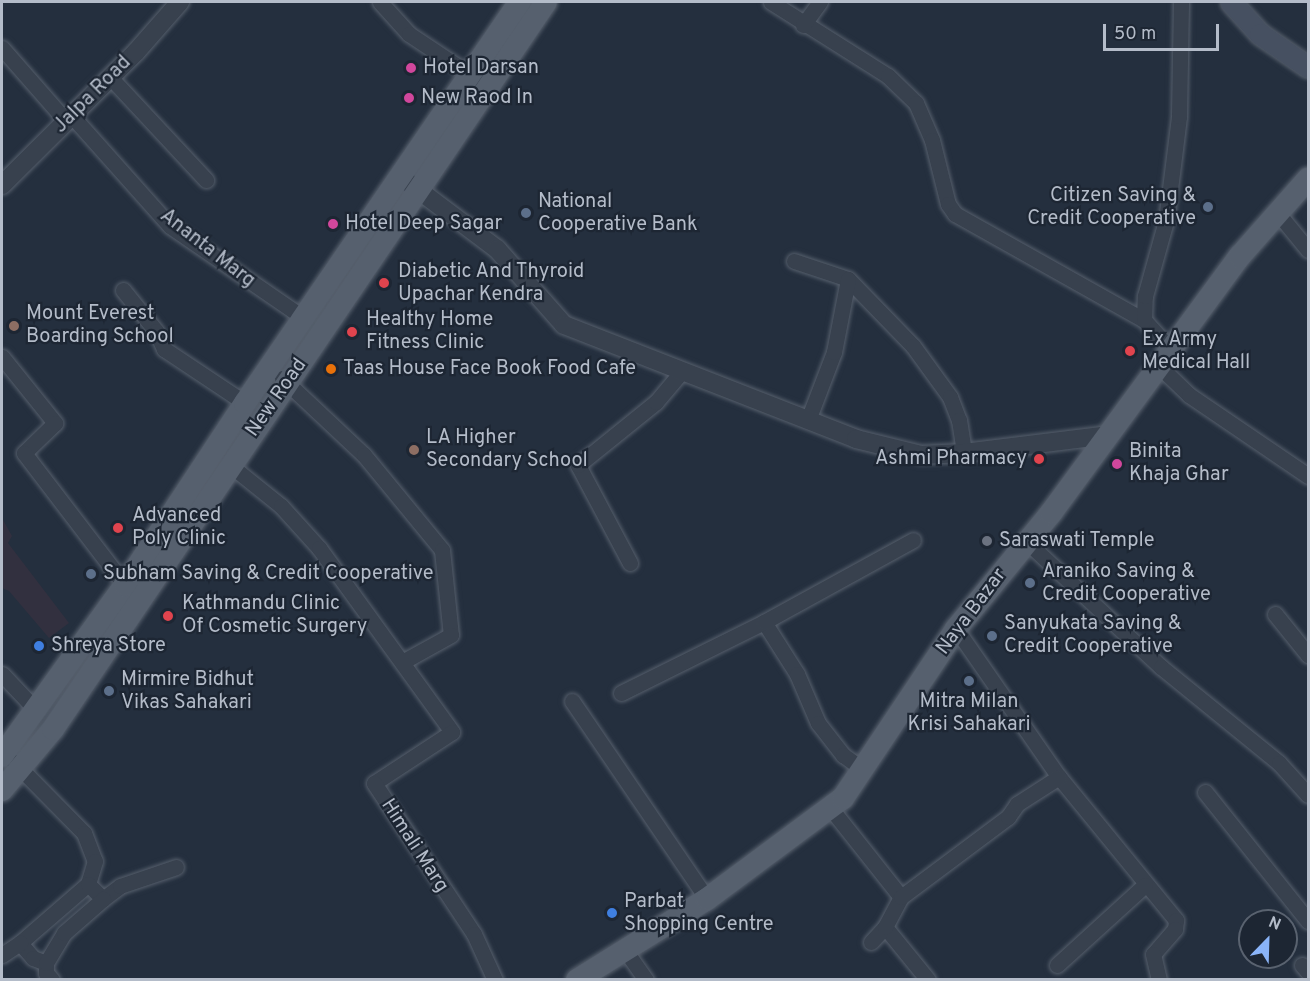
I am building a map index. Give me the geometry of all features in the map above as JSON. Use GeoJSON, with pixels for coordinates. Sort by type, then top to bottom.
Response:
{"type":"FeatureCollection","features":[{"type":"Feature","properties":{"kind":"main road","name":"New Road"},"geometry":{"type":"LineString","coordinates":[[3,754],[37,711],[125,585],[245,403],[520,2]]}},
{"type":"Feature","properties":{"kind":"main road","name":"New Road"},"geometry":{"type":"LineString","coordinates":[[2,790],[22,770],[546,2]]}},
{"type":"Feature","properties":{"kind":"main road"},"geometry":{"type":"LineString","coordinates":[[1231,2],[1260,33],[1308,67]]}},
{"type":"Feature","properties":{"kind":"main road","name":"Naya Bazar"},"geometry":{"type":"LineString","coordinates":[[577,980],[707,898],[832,810],[864,770],[956,629],[1027,542],[1277,212],[1308,179]]}},
{"type":"Feature","properties":{"kind":"street","name":"Jalpa Road"},"geometry":{"type":"LineString","coordinates":[[2,185],[110,77],[180,2]]}},
{"type":"Feature","properties":{"kind":"street"},"geometry":{"type":"LineString","coordinates":[[380,2],[410,34],[488,87]]}},
{"type":"Feature","properties":{"kind":"street"},"geometry":{"type":"LineString","coordinates":[[771,2],[803,25],[888,76],[916,103],[932,140],[948,204],[955,214],[1144,320],[1189,395],[1308,476]]}},
{"type":"Feature","properties":{"kind":"street"},"geometry":{"type":"LineString","coordinates":[[803,25],[820,2]]}},
{"type":"Feature","properties":{"kind":"street"},"geometry":{"type":"LineString","coordinates":[[1144,320],[1145,296],[1166,221],[1179,116],[1180,2]]}},
{"type":"Feature","properties":{"kind":"street","name":"Ananta Marg"},"geometry":{"type":"LineString","coordinates":[[2,48],[170,226],[304,318]]}},
{"type":"Feature","properties":{"kind":"street"},"geometry":{"type":"LineString","coordinates":[[110,77],[206,180]]}},
{"type":"Feature","properties":{"kind":"street"},"geometry":{"type":"LineString","coordinates":[[400,177],[497,249],[564,326],[808,420],[890,449],[921,455],[964,453],[1108,435]]}},
{"type":"Feature","properties":{"kind":"street"},"geometry":{"type":"LineString","coordinates":[[1277,212],[1308,250]]}},
{"type":"Feature","properties":{"kind":"street"},"geometry":{"type":"LineString","coordinates":[[794,261],[848,279],[933,369],[959,420],[964,453]]}},
{"type":"Feature","properties":{"kind":"street"},"geometry":{"type":"LineString","coordinates":[[808,420],[834,352],[848,279]]}},
{"type":"Feature","properties":{"kind":"street"},"geometry":{"type":"LineString","coordinates":[[123,290],[156,331],[164,349],[245,403]]}},
{"type":"Feature","properties":{"kind":"street"},"geometry":{"type":"LineString","coordinates":[[2,357],[55,423],[24,453],[125,585]]}},
{"type":"Feature","properties":{"kind":"street"},"geometry":{"type":"LineString","coordinates":[[271,366],[363,455],[441,550],[452,634],[404,662]]}},
{"type":"Feature","properties":{"kind":"street"},"geometry":{"type":"LineString","coordinates":[[630,563],[578,465],[656,402],[683,370]]}},
{"type":"Feature","properties":{"kind":"street","name":"Himali Marg"},"geometry":{"type":"LineString","coordinates":[[230,465],[281,506],[319,548],[404,662],[452,732],[374,783],[474,934],[495,980]]}},
{"type":"Feature","properties":{"kind":"street"},"geometry":{"type":"LineString","coordinates":[[621,693],[764,622],[913,540]]}},
{"type":"Feature","properties":{"kind":"street"},"geometry":{"type":"LineString","coordinates":[[1027,542],[1161,667],[1279,763],[1308,795]]}},
{"type":"Feature","properties":{"kind":"street"},"geometry":{"type":"LineString","coordinates":[[1275,614],[1308,655]]}},
{"type":"Feature","properties":{"kind":"street"},"geometry":{"type":"LineString","coordinates":[[764,622],[797,674],[818,723],[843,755],[864,770]]}},
{"type":"Feature","properties":{"kind":"street"},"geometry":{"type":"LineString","coordinates":[[956,629],[1059,777],[1145,885],[1176,920],[1175,929],[1153,954],[1159,980]]}},
{"type":"Feature","properties":{"kind":"street"},"geometry":{"type":"LineString","coordinates":[[2,674],[37,711]]}},
{"type":"Feature","properties":{"kind":"street"},"geometry":{"type":"LineString","coordinates":[[572,701],[707,898]]}},
{"type":"Feature","properties":{"kind":"street"},"geometry":{"type":"LineString","coordinates":[[2,955],[20,943],[88,884],[95,861],[84,833],[22,770],[3,754]]}},
{"type":"Feature","properties":{"kind":"street"},"geometry":{"type":"LineString","coordinates":[[871,942],[885,927],[902,897],[1008,817],[1017,804],[1059,777]]}},
{"type":"Feature","properties":{"kind":"street"},"geometry":{"type":"LineString","coordinates":[[1205,792],[1308,921]]}},
{"type":"Feature","properties":{"kind":"street"},"geometry":{"type":"LineString","coordinates":[[832,810],[902,897]]}},
{"type":"Feature","properties":{"kind":"street"},"geometry":{"type":"LineString","coordinates":[[52,980],[46,973],[46,963],[64,933],[120,886],[176,867]]}},
{"type":"Feature","properties":{"kind":"street"},"geometry":{"type":"LineString","coordinates":[[88,884],[103,899]]}},
{"type":"Feature","properties":{"kind":"street"},"geometry":{"type":"LineString","coordinates":[[1057,964],[1145,885]]}},
{"type":"Feature","properties":{"kind":"street"},"geometry":{"type":"LineString","coordinates":[[885,927],[928,980]]}},
{"type":"Feature","properties":{"kind":"street"},"geometry":{"type":"LineString","coordinates":[[20,943],[33,958],[46,963]]}},
{"type":"Feature","properties":{"kind":"street"},"geometry":{"type":"LineString","coordinates":[[626,950],[646,980]]}},
{"type":"Feature","properties":{"kind":"shaded area"},"geometry":{"type":"Polygon","coordinates":[[[2,518],[12,536],[8,543],[69,623],[49,638],[9,591],[2,588],[2,518]]]}},
{"type":"Feature","properties":{"kind":"place","name":"Hotel Darsan"},"geometry":{"type":"Point","coordinates":[411,68]}},
{"type":"Feature","properties":{"kind":"place","name":"New Raod In"},"geometry":{"type":"Point","coordinates":[409,98]}},
{"type":"Feature","properties":{"kind":"place","name":"Citizen Saving & Credit Cooperative"},"geometry":{"type":"Point","coordinates":[1208,207]}},
{"type":"Feature","properties":{"kind":"place","name":"National Cooperative Bank"},"geometry":{"type":"Point","coordinates":[526,213]}},
{"type":"Feature","properties":{"kind":"place","name":"Hotel Deep Sagar"},"geometry":{"type":"Point","coordinates":[333,224]}},
{"type":"Feature","properties":{"kind":"place","name":"Diabetic And Thyroid Upachar Kendra"},"geometry":{"type":"Point","coordinates":[384,283]}},
{"type":"Feature","properties":{"kind":"place","name":"Mount Everest Boarding School"},"geometry":{"type":"Point","coordinates":[14,326]}},
{"type":"Feature","properties":{"kind":"place","name":"Healthy Home Fitness Clinic"},"geometry":{"type":"Point","coordinates":[352,332]}},
{"type":"Feature","properties":{"kind":"place","name":"Ex Army Medical Hall"},"geometry":{"type":"Point","coordinates":[1130,351]}},
{"type":"Feature","properties":{"kind":"place","name":"Taas House Face Book Food Cafe"},"geometry":{"type":"Point","coordinates":[331,369]}},
{"type":"Feature","properties":{"kind":"place","name":"LA Higher Secondary School"},"geometry":{"type":"Point","coordinates":[414,450]}},
{"type":"Feature","properties":{"kind":"place","name":"Ashmi Pharmacy"},"geometry":{"type":"Point","coordinates":[1039,459]}},
{"type":"Feature","properties":{"kind":"place","name":"Binita Khaja Ghar"},"geometry":{"type":"Point","coordinates":[1117,464]}},
{"type":"Feature","properties":{"kind":"place","name":"Advanced Poly Clinic"},"geometry":{"type":"Point","coordinates":[118,528]}},
{"type":"Feature","properties":{"kind":"place","name":"Saraswati Temple"},"geometry":{"type":"Point","coordinates":[987,541]}},
{"type":"Feature","properties":{"kind":"place","name":"Subham Saving & Credit Cooperative"},"geometry":{"type":"Point","coordinates":[91,574]}},
{"type":"Feature","properties":{"kind":"place","name":"Araniko Saving & Credit Cooperative"},"geometry":{"type":"Point","coordinates":[1030,583]}},
{"type":"Feature","properties":{"kind":"place","name":"Kathmandu Clinic Of Cosmetic Surgery"},"geometry":{"type":"Point","coordinates":[168,616]}},
{"type":"Feature","properties":{"kind":"place","name":"Sanyukata Saving & Credit Cooperative"},"geometry":{"type":"Point","coordinates":[992,636]}},
{"type":"Feature","properties":{"kind":"place","name":"Shreya Store"},"geometry":{"type":"Point","coordinates":[39,646]}},
{"type":"Feature","properties":{"kind":"place","name":"Mitra Milan Krisi Sahakari"},"geometry":{"type":"Point","coordinates":[969,681]}},
{"type":"Feature","properties":{"kind":"place","name":"Mirmire Bidhut Vikas Sahakari"},"geometry":{"type":"Point","coordinates":[109,691]}},
{"type":"Feature","properties":{"kind":"place","name":"Parbat Shopping Centre"},"geometry":{"type":"Point","coordinates":[612,913]}}]}
